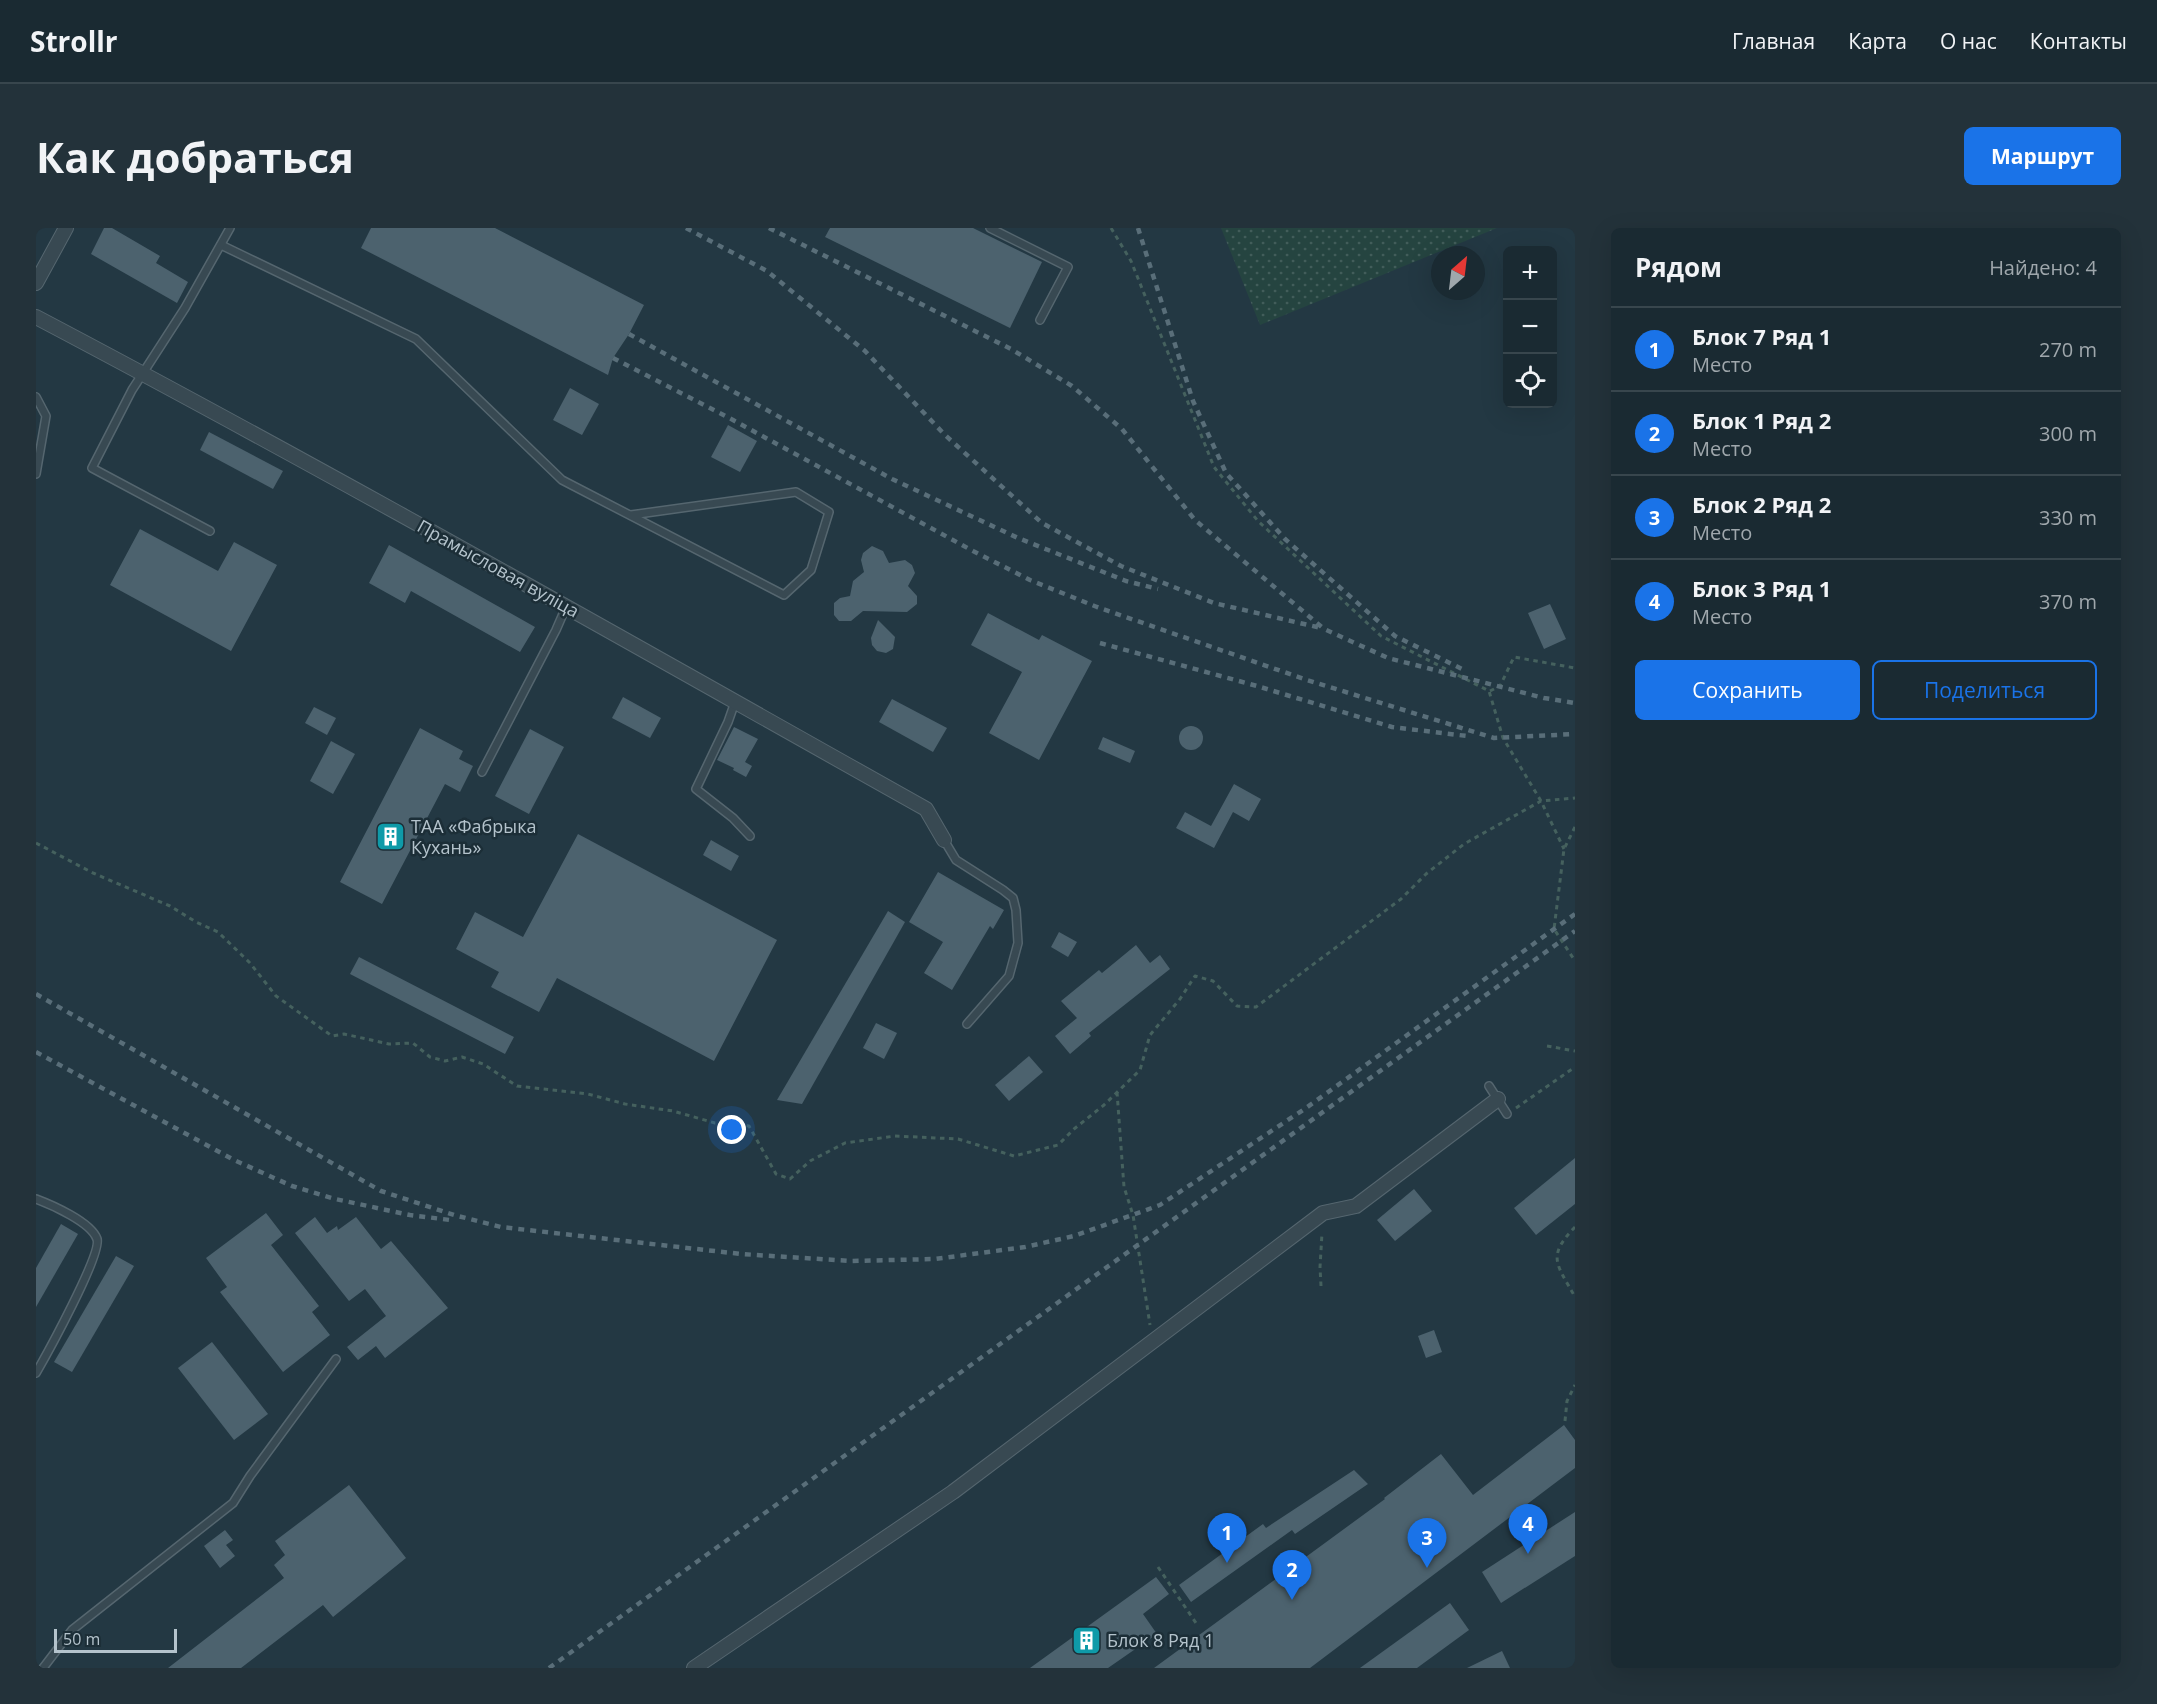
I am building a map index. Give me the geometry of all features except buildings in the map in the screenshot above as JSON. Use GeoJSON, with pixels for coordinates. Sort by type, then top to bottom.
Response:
{"type":"FeatureCollection","features":[{"type":"Feature","properties":{"kind":"street"},"geometry":{"type":"LineString","coordinates":[[36,283],[66,228]]}},
{"type":"Feature","properties":{"kind":"street","name":"Прамысловая вуліца"},"geometry":{"type":"LineString","coordinates":[[36,317],[566,607],[926,809],[944,840]]}},
{"type":"Feature","properties":{"kind":"street"},"geometry":{"type":"LineString","coordinates":[[694,1668],[953,1492],[1323,1213],[1356,1206],[1498,1099]]}},
{"type":"Feature","properties":{"kind":"lane"},"geometry":{"type":"LineString","coordinates":[[210,531],[92,468],[142,373],[185,308],[230,228]]}},
{"type":"Feature","properties":{"kind":"lane"},"geometry":{"type":"LineString","coordinates":[[990,228],[1068,267],[1040,320]]}},
{"type":"Feature","properties":{"kind":"lane"},"geometry":{"type":"LineString","coordinates":[[221,245],[416,339],[562,480],[784,595],[811,570],[828,512],[796,492],[631,515]]}},
{"type":"Feature","properties":{"kind":"lane"},"geometry":{"type":"LineString","coordinates":[[36,397],[46,416],[36,474]]}},
{"type":"Feature","properties":{"kind":"lane"},"geometry":{"type":"LineString","coordinates":[[482,772],[566,607]]}},
{"type":"Feature","properties":{"kind":"lane"},"geometry":{"type":"LineString","coordinates":[[735,702],[696,789],[733,818],[750,836]]}},
{"type":"Feature","properties":{"kind":"lane"},"geometry":{"type":"LineString","coordinates":[[944,840],[956,860],[1013,898],[1017,910],[1018,943],[1009,975],[967,1024]]}},
{"type":"Feature","properties":{"kind":"lane"},"geometry":{"type":"LineString","coordinates":[[1490,1086],[1507,1114]]}},
{"type":"Feature","properties":{"kind":"lane"},"geometry":{"type":"LineString","coordinates":[[36,1199],[50,1204],[92,1230],[98,1249],[36,1372]]}},
{"type":"Feature","properties":{"kind":"lane"},"geometry":{"type":"LineString","coordinates":[[43,1668],[72,1630],[233,1503],[250,1476],[336,1359]]}},
{"type":"Feature","properties":{"kind":"path"},"geometry":{"type":"LineString","coordinates":[[1111,228],[1131,261],[1214,467],[1258,521],[1381,636],[1489,691],[1503,738],[1542,801],[1564,849]]}},
{"type":"Feature","properties":{"kind":"path"},"geometry":{"type":"LineString","coordinates":[[1489,691],[1500,686],[1514,657],[1575,668]]}},
{"type":"Feature","properties":{"kind":"path"},"geometry":{"type":"LineString","coordinates":[[36,843],[93,873],[170,906],[218,932],[250,963],[276,996],[332,1036],[344,1034],[389,1044],[412,1043],[430,1057],[445,1062],[462,1057],[483,1064],[517,1086],[588,1094],[625,1104],[673,1111],[715,1123],[749,1126],[776,1174],[790,1179],[810,1161],[844,1143],[895,1136],[958,1139],[1014,1156],[1058,1145],[1140,1070],[1150,1035],[1180,999],[1195,976],[1214,981],[1237,1006],[1256,1007],[1401,899],[1426,874],[1464,844],[1542,801],[1575,798]]}},
{"type":"Feature","properties":{"kind":"path"},"geometry":{"type":"LineString","coordinates":[[1575,827],[1564,849],[1554,929],[1575,961]]}},
{"type":"Feature","properties":{"kind":"path"},"geometry":{"type":"LineString","coordinates":[[1547,1046],[1575,1051]]}},
{"type":"Feature","properties":{"kind":"path"},"geometry":{"type":"LineString","coordinates":[[1507,1114],[1575,1067]]}},
{"type":"Feature","properties":{"kind":"path"},"geometry":{"type":"LineString","coordinates":[[1117,1092],[1124,1186],[1133,1215],[1153,1340]]}},
{"type":"Feature","properties":{"kind":"path"},"geometry":{"type":"LineString","coordinates":[[1321,1286],[1323,1213]]}},
{"type":"Feature","properties":{"kind":"path"},"geometry":{"type":"LineString","coordinates":[[1575,1227],[1557,1250],[1556,1261],[1575,1297]]}},
{"type":"Feature","properties":{"kind":"path"},"geometry":{"type":"LineString","coordinates":[[1565,1421],[1567,1401],[1575,1385]]}},
{"type":"Feature","properties":{"kind":"path"},"geometry":{"type":"LineString","coordinates":[[1158,1567],[1198,1626]]}},
{"type":"Feature","properties":{"kind":"green space"},"geometry":{"type":"Polygon","coordinates":[[[1221,228],[1497,228],[1453,246],[1431,246],[1431,255],[1260,325],[1221,228]]]}},
{"type":"Feature","properties":{"kind":"railway"},"geometry":{"type":"LineString","coordinates":[[686,228],[767,271],[865,351],[945,435],[1042,523],[1121,566],[1214,603],[1321,628]]}},
{"type":"Feature","properties":{"kind":"railway"},"geometry":{"type":"LineString","coordinates":[[769,228],[1011,349],[1072,386],[1122,429],[1195,520],[1324,629],[1388,658],[1544,698],[1575,703]]}},
{"type":"Feature","properties":{"kind":"railway"},"geometry":{"type":"LineString","coordinates":[[1138,228],[1193,401],[1226,473],[1285,539],[1395,636],[1464,670]]}},
{"type":"Feature","properties":{"kind":"railway"},"geometry":{"type":"LineString","coordinates":[[629,334],[892,479],[1018,538],[1126,581],[1158,589]]}},
{"type":"Feature","properties":{"kind":"railway"},"geometry":{"type":"LineString","coordinates":[[613,358],[733,420],[973,551],[1030,580],[1097,607],[1307,680],[1494,738],[1575,734]]}},
{"type":"Feature","properties":{"kind":"railway"},"geometry":{"type":"LineString","coordinates":[[1100,643],[1257,686],[1392,727],[1467,736]]}},
{"type":"Feature","properties":{"kind":"railway"},"geometry":{"type":"LineString","coordinates":[[36,994],[381,1191],[454,1215],[501,1227],[741,1254],[851,1261],[935,1259],[1025,1247],[1074,1236],[1160,1205],[1306,1108],[1575,914]]}},
{"type":"Feature","properties":{"kind":"railway"},"geometry":{"type":"LineString","coordinates":[[549,1668],[1575,931]]}},
{"type":"Feature","properties":{"kind":"railway"},"geometry":{"type":"LineString","coordinates":[[36,1052],[234,1160],[292,1186],[335,1199],[410,1215],[450,1220]]}},
{"type":"Feature","properties":{"kind":"place","name":"ТАА «Фабрыка Кухань»"},"geometry":{"type":"Point","coordinates":[390,837]}},
{"type":"Feature","properties":{"kind":"place","name":"Блок 3 Ряд 1"},"geometry":{"type":"Point","coordinates":[1528,1554]}},
{"type":"Feature","properties":{"kind":"place","name":"Блок 7 Ряд 1"},"geometry":{"type":"Point","coordinates":[1227,1563]}},
{"type":"Feature","properties":{"kind":"place","name":"Блок 2 Ряд 2"},"geometry":{"type":"Point","coordinates":[1427,1568]}},
{"type":"Feature","properties":{"kind":"place","name":"Блок 1 Ряд 2"},"geometry":{"type":"Point","coordinates":[1292,1600]}},
{"type":"Feature","properties":{"kind":"place","name":"Блок 8 Ряд 1"},"geometry":{"type":"Point","coordinates":[1086,1641]}}]}
